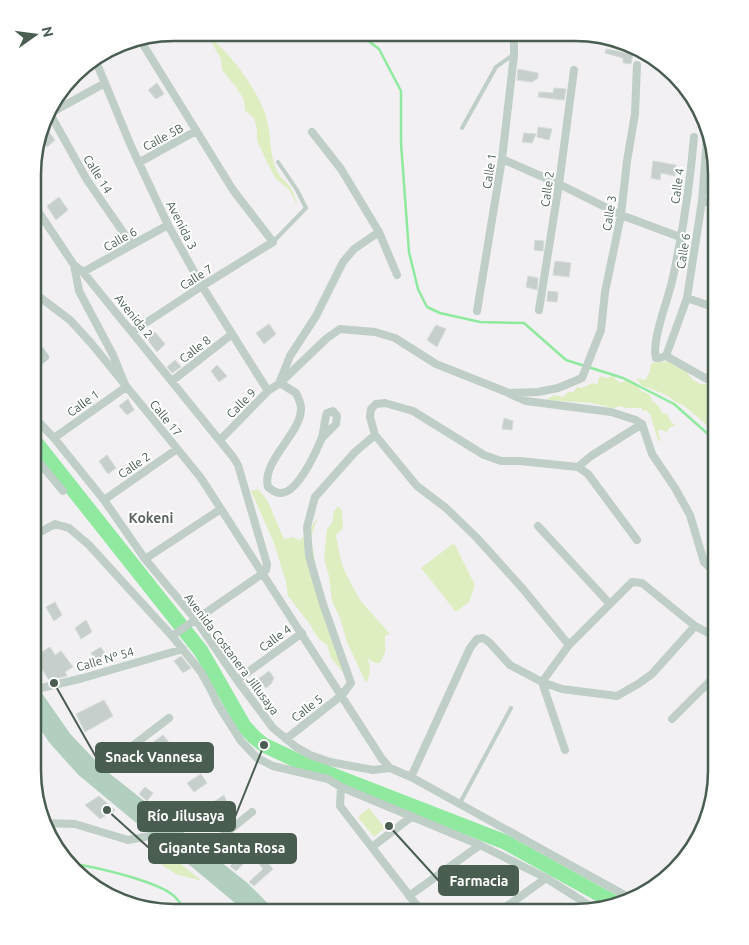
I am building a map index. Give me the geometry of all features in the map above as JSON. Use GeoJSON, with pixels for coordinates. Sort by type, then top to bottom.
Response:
{"type":"FeatureCollection","features":[{"type":"Feature","properties":{"kind":"main road"},"geometry":{"type":"LineString","coordinates":[[41,702],[95,776]]}},
{"type":"Feature","properties":{"kind":"main road"},"geometry":{"type":"LineString","coordinates":[[41,719],[70,758],[197,857],[244,888],[259,903]]}},
{"type":"Feature","properties":{"kind":"main road"},"geometry":{"type":"LineString","coordinates":[[197,857],[246,903]]}},
{"type":"Feature","properties":{"kind":"street","name":"Calle 1"},"geometry":{"type":"LineString","coordinates":[[477,311],[502,159],[514,41]]}},
{"type":"Feature","properties":{"kind":"street"},"geometry":{"type":"LineString","coordinates":[[143,45],[233,190],[273,242]]}},
{"type":"Feature","properties":{"kind":"street","name":"Calle 3"},"geometry":{"type":"LineString","coordinates":[[509,393],[538,392],[558,388],[582,378],[589,362],[601,330],[605,292],[621,215],[626,161],[635,114],[637,65]]}},
{"type":"Feature","properties":{"kind":"street","name":"Avenida 3"},"geometry":{"type":"LineString","coordinates":[[98,66],[131,146],[168,226],[202,286],[268,391]]}},
{"type":"Feature","properties":{"kind":"street","name":"Calle 2"},"geometry":{"type":"LineString","coordinates":[[539,310],[559,184],[574,70]]}},
{"type":"Feature","properties":{"kind":"street"},"geometry":{"type":"LineString","coordinates":[[59,108],[105,83]]}},
{"type":"Feature","properties":{"kind":"street","name":"Calle 14"},"geometry":{"type":"LineString","coordinates":[[53,121],[87,180],[132,245]]}},
{"type":"Feature","properties":{"kind":"street","name":"Calle 5B"},"geometry":{"type":"LineString","coordinates":[[140,162],[196,131]]}},
{"type":"Feature","properties":{"kind":"street"},"geometry":{"type":"LineString","coordinates":[[312,132],[340,169],[379,232],[397,275]]}},
{"type":"Feature","properties":{"kind":"street","name":"Calle 4"},"geometry":{"type":"LineString","coordinates":[[666,356],[656,358],[654,350],[655,339],[668,298],[680,237],[691,177],[694,137]]}},
{"type":"Feature","properties":{"kind":"street","name":"Calle 6"},"geometry":{"type":"LineString","coordinates":[[666,356],[687,298],[702,201],[706,152]]}},
{"type":"Feature","properties":{"kind":"street"},"geometry":{"type":"LineString","coordinates":[[502,159],[559,184],[621,215],[680,237]]}},
{"type":"Feature","properties":{"kind":"street"},"geometry":{"type":"LineString","coordinates":[[702,201],[708,202]]}},
{"type":"Feature","properties":{"kind":"street","name":"Avenida 2"},"geometry":{"type":"LineString","coordinates":[[41,215],[74,264],[83,272],[172,381],[238,465],[267,564],[266,570],[262,574]]}},
{"type":"Feature","properties":{"kind":"street","name":"Calle 6"},"geometry":{"type":"LineString","coordinates":[[83,272],[168,226]]}},
{"type":"Feature","properties":{"kind":"street"},"geometry":{"type":"LineString","coordinates":[[321,440],[297,484],[290,490],[282,493],[274,492],[268,487],[267,474],[299,419],[301,408],[296,393],[280,383],[290,356],[316,316],[344,262],[354,249],[379,232]]}},
{"type":"Feature","properties":{"kind":"street","name":"Calle 7"},"geometry":{"type":"LineString","coordinates":[[132,332],[273,242]]}},
{"type":"Feature","properties":{"kind":"street"},"geometry":{"type":"LineString","coordinates":[[74,264],[79,290],[113,355],[126,387]]}},
{"type":"Feature","properties":{"kind":"street","name":"Calle 17"},"geometry":{"type":"LineString","coordinates":[[41,297],[70,320],[91,343],[201,478],[382,759],[390,768]]}},
{"type":"Feature","properties":{"kind":"street"},"geometry":{"type":"LineString","coordinates":[[687,298],[708,305]]}},
{"type":"Feature","properties":{"kind":"street","name":"Calle 9"},"geometry":{"type":"LineString","coordinates":[[220,440],[268,391],[280,383],[327,338],[340,329],[375,332],[395,338],[436,364],[509,393]]}},
{"type":"Feature","properties":{"kind":"street","name":"Calle 8"},"geometry":{"type":"LineString","coordinates":[[172,381],[232,334]]}},
{"type":"Feature","properties":{"kind":"street"},"geometry":{"type":"LineString","coordinates":[[41,350],[46,356],[41,360]]}},
{"type":"Feature","properties":{"kind":"street"},"geometry":{"type":"LineString","coordinates":[[666,356],[708,379]]}},
{"type":"Feature","properties":{"kind":"street","name":"Calle 1"},"geometry":{"type":"LineString","coordinates":[[54,438],[126,387]]}},
{"type":"Feature","properties":{"kind":"street"},"geometry":{"type":"LineString","coordinates":[[509,393],[526,401],[611,412],[636,420],[642,424],[652,454],[675,488],[690,515],[704,562],[707,565]]}},
{"type":"Feature","properties":{"kind":"street"},"geometry":{"type":"LineString","coordinates":[[569,645],[523,589],[477,538],[446,508],[417,486],[375,435],[370,417],[372,409],[376,404],[385,403],[413,412],[484,454],[501,461],[578,467],[588,474],[636,540]]}},
{"type":"Feature","properties":{"kind":"street","name":"Avenida Costanera Jillusaya"},"geometry":{"type":"LineString","coordinates":[[41,424],[104,500],[192,622],[273,728],[310,755],[330,762],[373,770],[390,768]]}},
{"type":"Feature","properties":{"kind":"street"},"geometry":{"type":"LineString","coordinates":[[578,467],[591,456],[642,424]]}},
{"type":"Feature","properties":{"kind":"street"},"geometry":{"type":"LineString","coordinates":[[342,695],[351,683],[317,585],[309,556],[307,527],[315,497],[355,452],[375,435]]}},
{"type":"Feature","properties":{"kind":"street","name":"Calle 2"},"geometry":{"type":"LineString","coordinates":[[104,500],[177,449]]}},
{"type":"Feature","properties":{"kind":"street"},"geometry":{"type":"LineString","coordinates":[[41,464],[64,491]]}},
{"type":"Feature","properties":{"kind":"street"},"geometry":{"type":"LineString","coordinates":[[146,559],[221,509]]}},
{"type":"Feature","properties":{"kind":"street"},"geometry":{"type":"LineString","coordinates":[[41,531],[54,524],[69,528],[89,545],[175,633],[183,649],[201,672],[216,703],[241,741],[257,758],[273,766],[328,779],[341,787],[480,845],[546,878],[586,903]]}},
{"type":"Feature","properties":{"kind":"street"},"geometry":{"type":"LineString","coordinates":[[538,526],[609,603]]}},
{"type":"Feature","properties":{"kind":"street"},"geometry":{"type":"LineString","coordinates":[[175,633],[262,574]]}},
{"type":"Feature","properties":{"kind":"street"},"geometry":{"type":"LineString","coordinates":[[542,682],[569,645],[632,582],[638,581],[642,583],[695,626],[707,632]]}},
{"type":"Feature","properties":{"kind":"street"},"geometry":{"type":"LineString","coordinates":[[411,777],[470,648],[477,639],[483,638],[510,665],[542,682],[562,688],[617,696],[652,674],[695,626]]}},
{"type":"Feature","properties":{"kind":"street","name":"Calle 4"},"geometry":{"type":"LineString","coordinates":[[237,680],[302,633]]}},
{"type":"Feature","properties":{"kind":"street","name":"Calle Nº 54"},"geometry":{"type":"LineString","coordinates":[[41,689],[183,649]]}},
{"type":"Feature","properties":{"kind":"street"},"geometry":{"type":"LineString","coordinates":[[542,682],[565,750]]}},
{"type":"Feature","properties":{"kind":"street"},"geometry":{"type":"LineString","coordinates":[[672,719],[707,684]]}},
{"type":"Feature","properties":{"kind":"street","name":"Calle 5"},"geometry":{"type":"LineString","coordinates":[[286,739],[342,695]]}},
{"type":"Feature","properties":{"kind":"street"},"geometry":{"type":"LineString","coordinates":[[95,776],[169,718]]}},
{"type":"Feature","properties":{"kind":"street"},"geometry":{"type":"LineString","coordinates":[[390,768],[460,803],[624,894]]}},
{"type":"Feature","properties":{"kind":"street"},"geometry":{"type":"LineString","coordinates":[[341,787],[340,806],[415,903]]}},
{"type":"Feature","properties":{"kind":"street"},"geometry":{"type":"LineString","coordinates":[[197,857],[252,812]]}},
{"type":"Feature","properties":{"kind":"street"},"geometry":{"type":"LineString","coordinates":[[372,847],[411,817]]}},
{"type":"Feature","properties":{"kind":"street"},"geometry":{"type":"LineString","coordinates":[[52,823],[74,824],[128,840],[163,831]]}},
{"type":"Feature","properties":{"kind":"street"},"geometry":{"type":"LineString","coordinates":[[409,896],[480,845]]}},
{"type":"Feature","properties":{"kind":"street"},"geometry":{"type":"LineString","coordinates":[[511,903],[546,878]]}},
{"type":"Feature","properties":{"kind":"lane"},"geometry":{"type":"LineString","coordinates":[[462,128],[496,67],[514,55]]}},
{"type":"Feature","properties":{"kind":"lane"},"geometry":{"type":"LineString","coordinates":[[273,242],[306,208],[297,190],[278,162]]}},
{"type":"Feature","properties":{"kind":"lane"},"geometry":{"type":"LineString","coordinates":[[460,803],[510,708]]}},
{"type":"Feature","properties":{"kind":"green space"},"geometry":{"type":"Polygon","coordinates":[[[211,42],[216,42],[225,51],[244,75],[259,100],[268,125],[275,168],[291,188],[298,206],[289,190],[275,178],[257,140],[254,118],[245,111],[244,100],[222,70],[221,59],[211,42]]]}},
{"type":"Feature","properties":{"kind":"green space"},"geometry":{"type":"Polygon","coordinates":[[[670,361],[673,365],[685,370],[693,380],[700,384],[708,384],[708,426],[683,405],[668,396],[642,386],[636,378],[645,380],[650,372],[651,363],[670,361]]]}},
{"type":"Feature","properties":{"kind":"green space"},"geometry":{"type":"Polygon","coordinates":[[[601,376],[606,378],[613,376],[621,383],[628,379],[635,382],[640,390],[650,395],[652,401],[659,406],[662,413],[667,414],[676,427],[672,426],[667,432],[659,429],[659,443],[650,414],[646,410],[642,411],[642,408],[626,408],[621,406],[613,408],[592,403],[546,400],[554,395],[563,397],[568,392],[574,392],[577,387],[581,388],[593,383],[598,384],[598,379],[601,376]]]}},
{"type":"Feature","properties":{"kind":"green space"},"geometry":{"type":"Polygon","coordinates":[[[258,489],[267,500],[284,539],[293,537],[299,540],[303,538],[318,517],[310,539],[318,585],[348,678],[331,658],[327,645],[318,638],[288,596],[286,582],[274,543],[251,491],[258,489]]]}},
{"type":"Feature","properties":{"kind":"green space"},"geometry":{"type":"Polygon","coordinates":[[[338,506],[342,510],[343,528],[336,535],[341,561],[346,574],[360,600],[390,634],[385,636],[385,653],[380,663],[375,663],[367,658],[370,670],[366,683],[347,642],[340,618],[332,601],[329,576],[324,559],[327,529],[332,523],[334,511],[338,506]]]}},
{"type":"Feature","properties":{"kind":"green space"},"geometry":{"type":"Polygon","coordinates":[[[454,543],[475,585],[469,602],[456,612],[421,568],[454,543]]]}},
{"type":"Feature","properties":{"kind":"green space"},"geometry":{"type":"Polygon","coordinates":[[[369,808],[385,828],[374,837],[358,817],[369,808]]]}},
{"type":"Feature","properties":{"kind":"green space"},"geometry":{"type":"Polygon","coordinates":[[[167,853],[202,881],[176,874],[157,862],[167,853]]]}},
{"type":"Feature","properties":{"kind":"building"},"geometry":{"type":"Polygon","coordinates":[[[606,49],[630,53],[633,55],[631,64],[623,63],[623,58],[605,53],[606,49]]]}},
{"type":"Feature","properties":{"kind":"building"},"geometry":{"type":"Polygon","coordinates":[[[518,69],[538,73],[538,78],[532,82],[517,80],[518,69]]]}},
{"type":"Feature","properties":{"kind":"building"},"geometry":{"type":"Polygon","coordinates":[[[157,83],[164,94],[156,99],[148,90],[157,83]]]}},
{"type":"Feature","properties":{"kind":"building"},"geometry":{"type":"Polygon","coordinates":[[[554,88],[566,89],[564,100],[538,97],[539,92],[553,93],[554,88]]]}},
{"type":"Feature","properties":{"kind":"building"},"geometry":{"type":"Polygon","coordinates":[[[538,127],[552,129],[549,140],[537,137],[538,127]]]}},
{"type":"Feature","properties":{"kind":"building"},"geometry":{"type":"Polygon","coordinates":[[[49,132],[55,140],[47,147],[45,144],[49,132]]]}},
{"type":"Feature","properties":{"kind":"building"},"geometry":{"type":"Polygon","coordinates":[[[524,133],[536,134],[532,143],[522,142],[524,133]]]}},
{"type":"Feature","properties":{"kind":"building"},"geometry":{"type":"Polygon","coordinates":[[[653,161],[676,165],[675,176],[661,173],[660,180],[651,178],[653,161]]]}},
{"type":"Feature","properties":{"kind":"building"},"geometry":{"type":"Polygon","coordinates":[[[59,197],[68,210],[56,220],[47,206],[59,197]]]}},
{"type":"Feature","properties":{"kind":"building"},"geometry":{"type":"Polygon","coordinates":[[[535,240],[544,241],[543,251],[534,250],[535,240]]]}},
{"type":"Feature","properties":{"kind":"building"},"geometry":{"type":"Polygon","coordinates":[[[555,261],[571,263],[569,277],[553,275],[555,261]]]}},
{"type":"Feature","properties":{"kind":"building"},"geometry":{"type":"Polygon","coordinates":[[[528,276],[538,278],[537,290],[526,287],[528,276]]]}},
{"type":"Feature","properties":{"kind":"building"},"geometry":{"type":"Polygon","coordinates":[[[548,291],[558,292],[557,302],[547,301],[548,291]]]}},
{"type":"Feature","properties":{"kind":"building"},"geometry":{"type":"Polygon","coordinates":[[[269,324],[276,334],[264,344],[256,333],[269,324]]]}},
{"type":"Feature","properties":{"kind":"building"},"geometry":{"type":"Polygon","coordinates":[[[436,325],[446,329],[437,347],[427,340],[436,325]]]}},
{"type":"Feature","properties":{"kind":"building"},"geometry":{"type":"Polygon","coordinates":[[[155,332],[165,344],[157,352],[147,339],[155,332]]]}},
{"type":"Feature","properties":{"kind":"building"},"geometry":{"type":"Polygon","coordinates":[[[175,360],[181,367],[172,373],[167,367],[175,360]]]}},
{"type":"Feature","properties":{"kind":"building"},"geometry":{"type":"Polygon","coordinates":[[[217,365],[227,376],[219,382],[211,371],[217,365]]]}},
{"type":"Feature","properties":{"kind":"building"},"geometry":{"type":"Polygon","coordinates":[[[128,399],[134,410],[127,415],[119,406],[128,399]]]}},
{"type":"Feature","properties":{"kind":"building"},"geometry":{"type":"Polygon","coordinates":[[[504,418],[513,421],[512,430],[502,429],[504,418]]]}},
{"type":"Feature","properties":{"kind":"building"},"geometry":{"type":"Polygon","coordinates":[[[107,455],[116,468],[108,474],[99,461],[107,455]]]}},
{"type":"Feature","properties":{"kind":"building"},"geometry":{"type":"Polygon","coordinates":[[[55,602],[62,615],[54,621],[46,607],[55,602]]]}},
{"type":"Feature","properties":{"kind":"building"},"geometry":{"type":"Polygon","coordinates":[[[86,620],[92,632],[81,639],[75,628],[86,620]]]}},
{"type":"Feature","properties":{"kind":"building"},"geometry":{"type":"Polygon","coordinates":[[[50,647],[55,655],[61,651],[73,667],[65,672],[67,676],[49,680],[41,668],[41,653],[50,647]]]}},
{"type":"Feature","properties":{"kind":"building"},"geometry":{"type":"Polygon","coordinates":[[[101,647],[105,654],[95,660],[91,653],[101,647]]]}},
{"type":"Feature","properties":{"kind":"building"},"geometry":{"type":"Polygon","coordinates":[[[181,656],[191,668],[183,673],[174,661],[181,656]]]}},
{"type":"Feature","properties":{"kind":"building"},"geometry":{"type":"Polygon","coordinates":[[[269,671],[274,678],[266,688],[262,686],[258,679],[269,671]]]}},
{"type":"Feature","properties":{"kind":"building"},"geometry":{"type":"Polygon","coordinates":[[[104,700],[113,716],[85,732],[76,714],[104,700]]]}},
{"type":"Feature","properties":{"kind":"building"},"geometry":{"type":"Polygon","coordinates":[[[163,735],[171,745],[161,754],[152,743],[163,735]]]}},
{"type":"Feature","properties":{"kind":"building"},"geometry":{"type":"Polygon","coordinates":[[[201,774],[207,783],[194,792],[187,783],[201,774]]]}},
{"type":"Feature","properties":{"kind":"building"},"geometry":{"type":"Polygon","coordinates":[[[145,787],[153,793],[147,801],[139,794],[145,787]]]}},
{"type":"Feature","properties":{"kind":"building"},"geometry":{"type":"Polygon","coordinates":[[[224,795],[229,807],[218,815],[209,805],[224,795]]]}},
{"type":"Feature","properties":{"kind":"building"},"geometry":{"type":"Polygon","coordinates":[[[99,796],[115,810],[100,819],[85,805],[99,796]]]}},
{"type":"Feature","properties":{"kind":"building"},"geometry":{"type":"Polygon","coordinates":[[[250,847],[255,853],[236,871],[230,866],[250,847]]]}},
{"type":"Feature","properties":{"kind":"building"},"geometry":{"type":"Polygon","coordinates":[[[262,856],[273,869],[254,886],[249,882],[263,869],[257,861],[262,856]]]}},
{"type":"Feature","properties":{"kind":"waterway"},"geometry":{"type":"LineString","coordinates":[[369,42],[379,49],[401,91],[401,143],[409,252],[418,289],[427,307],[440,313],[480,322],[524,323],[566,360],[623,378],[674,404],[708,434]]}},
{"type":"Feature","properties":{"kind":"waterway"},"geometry":{"type":"LineString","coordinates":[[41,449],[201,651],[244,726],[264,745],[304,764],[505,842],[608,899]]}},
{"type":"Feature","properties":{"kind":"waterway"},"geometry":{"type":"LineString","coordinates":[[80,865],[111,871],[141,880],[166,890],[180,903]]}},
{"type":"Feature","properties":{"kind":"place","name":"Snack Vannesa"},"geometry":{"type":"Point","coordinates":[54,683]}},
{"type":"Feature","properties":{"kind":"place","name":"Río Jilusaya"},"geometry":{"type":"Point","coordinates":[264,745]}},
{"type":"Feature","properties":{"kind":"place","name":"Gigante Santa Rosa"},"geometry":{"type":"Point","coordinates":[107,810]}},
{"type":"Feature","properties":{"kind":"place","name":"Farmacia"},"geometry":{"type":"Point","coordinates":[389,826]}},
{"type":"Feature","properties":{"kind":"district","name":"Kokeni"},"geometry":{"type":"Point","coordinates":[151,518]}}]}
